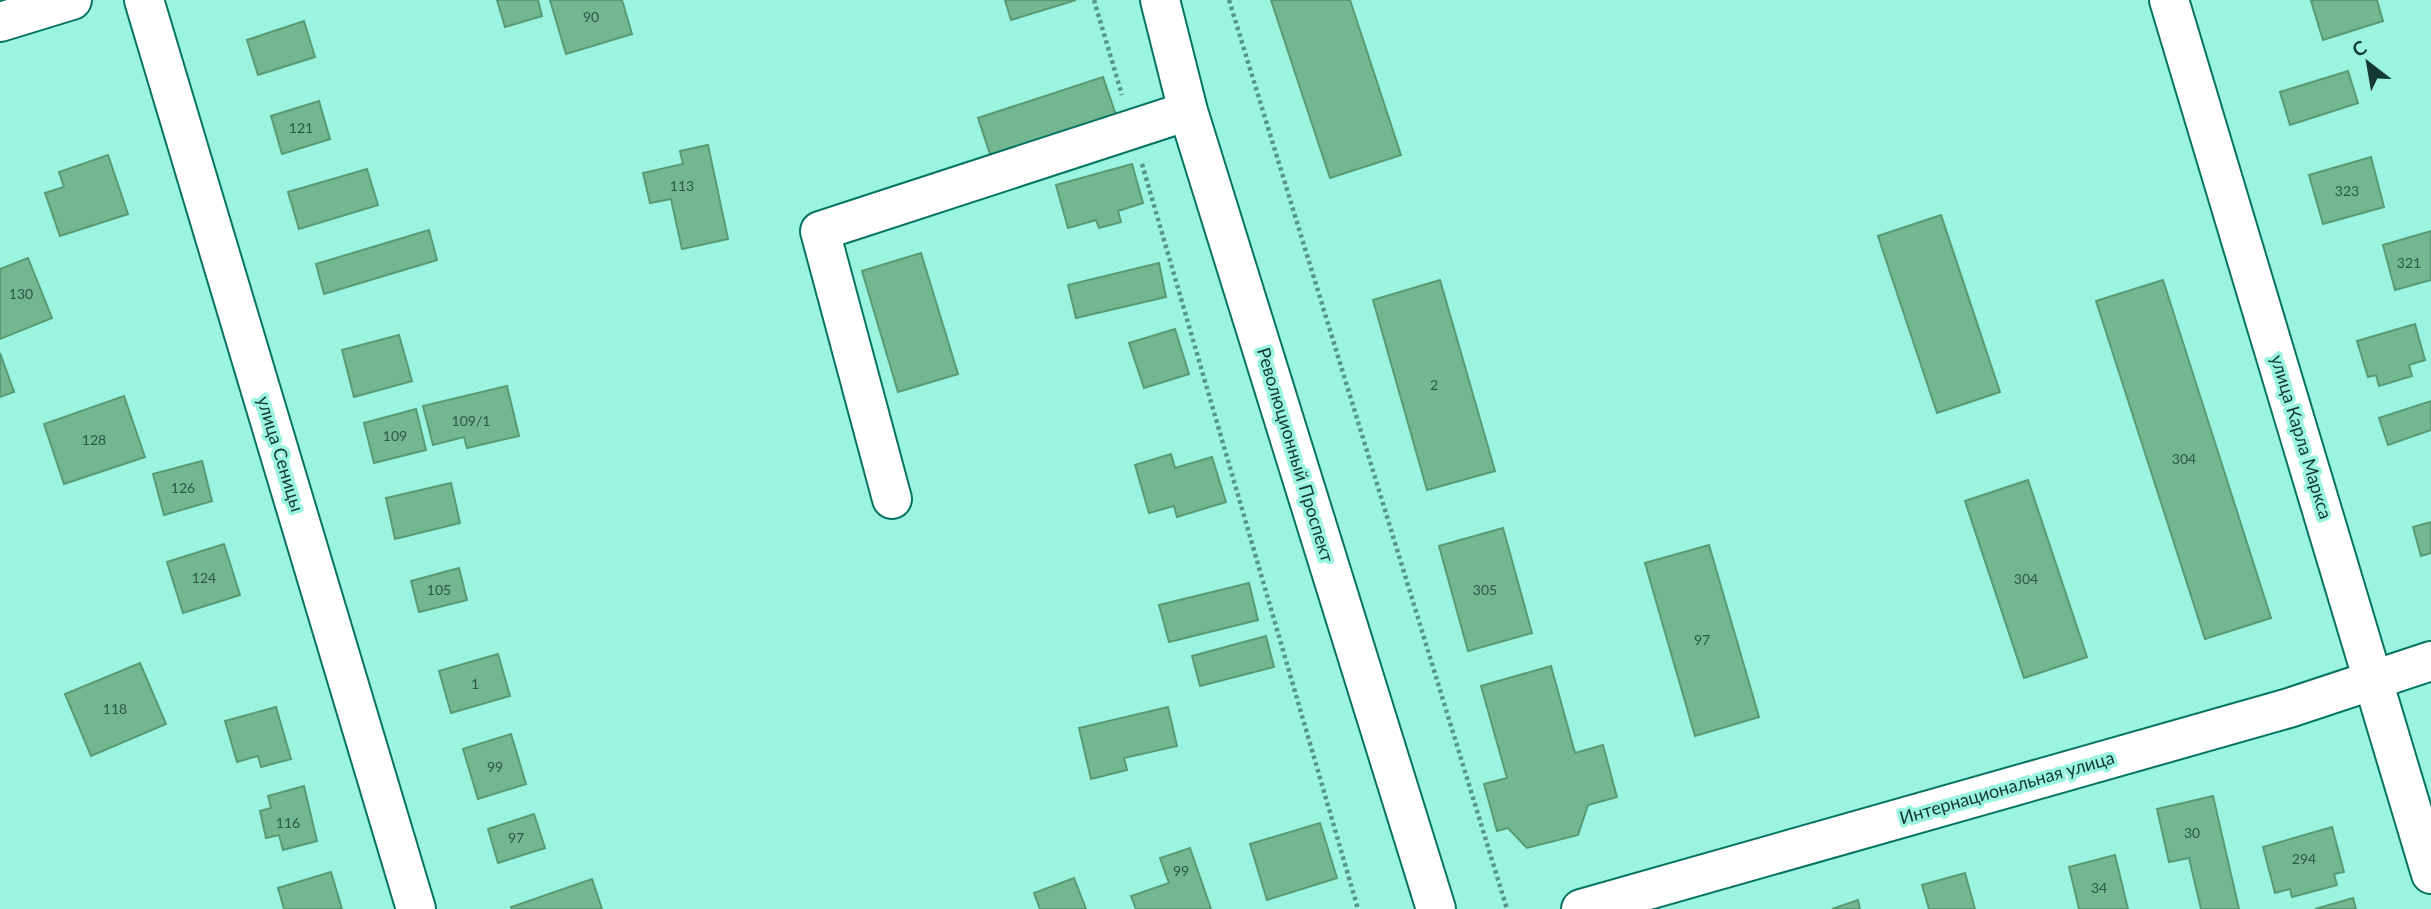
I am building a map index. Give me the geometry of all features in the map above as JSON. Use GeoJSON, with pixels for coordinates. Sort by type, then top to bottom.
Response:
{"type":"FeatureCollection","features":[{"type":"Feature","properties":{"kind":"street"},"geometry":{"type":"LineString","coordinates":[[0,22],[72,0]]}},
{"type":"Feature","properties":{"kind":"street","name":"улица Сеницы"},"geometry":{"type":"LineString","coordinates":[[144,0],[416,909]]}},
{"type":"Feature","properties":{"kind":"street","name":"Революционный Проспект"},"geometry":{"type":"LineString","coordinates":[[1160,0],[1188,111],[1436,909]]}},
{"type":"Feature","properties":{"kind":"street","name":"улица Карла Маркса"},"geometry":{"type":"LineString","coordinates":[[2169,0],[2431,874]]}},
{"type":"Feature","properties":{"kind":"street"},"geometry":{"type":"LineString","coordinates":[[892,499],[820,231],[1188,111]]}},
{"type":"Feature","properties":{"kind":"street","name":"Интернациональная улица"},"geometry":{"type":"LineString","coordinates":[[1581,909],[2289,708],[2431,661]]}},
{"type":"Feature","properties":{"kind":"path"},"geometry":{"type":"LineString","coordinates":[[1094,0],[1358,909]]}},
{"type":"Feature","properties":{"kind":"path"},"geometry":{"type":"LineString","coordinates":[[1229,0],[1507,909]]}},
{"type":"Feature","properties":{"kind":"building"},"geometry":{"type":"Polygon","coordinates":[[[497,0],[538,0],[542,16],[505,27],[497,0]]]}},
{"type":"Feature","properties":{"kind":"building"},"geometry":{"type":"Polygon","coordinates":[[[550,0],[622,0],[632,34],[566,54],[550,0]]]}},
{"type":"Feature","properties":{"kind":"building"},"geometry":{"type":"Polygon","coordinates":[[[1005,0],[1076,0],[1011,20],[1005,0]]]}},
{"type":"Feature","properties":{"kind":"building"},"geometry":{"type":"Polygon","coordinates":[[[1271,0],[1350,0],[1401,155],[1330,178],[1271,0]]]}},
{"type":"Feature","properties":{"kind":"building"},"geometry":{"type":"Polygon","coordinates":[[[2377,0],[2383,21],[2323,40],[2311,1],[2377,0]]]}},
{"type":"Feature","properties":{"kind":"building"},"geometry":{"type":"Polygon","coordinates":[[[304,21],[315,57],[258,75],[247,40],[304,21]]]}},
{"type":"Feature","properties":{"kind":"building"},"geometry":{"type":"Polygon","coordinates":[[[2348,71],[2358,103],[2290,125],[2280,92],[2348,71]]]}},
{"type":"Feature","properties":{"kind":"building"},"geometry":{"type":"Polygon","coordinates":[[[1103,77],[1118,121],[993,163],[978,118],[1103,77]]]}},
{"type":"Feature","properties":{"kind":"building"},"geometry":{"type":"Polygon","coordinates":[[[319,101],[330,139],[282,154],[271,116],[319,101]]]}},
{"type":"Feature","properties":{"kind":"building"},"geometry":{"type":"Polygon","coordinates":[[[708,145],[728,239],[682,249],[671,199],[650,203],[643,173],[683,164],[680,151],[708,145]]]}},
{"type":"Feature","properties":{"kind":"building"},"geometry":{"type":"Polygon","coordinates":[[[108,155],[128,214],[60,236],[45,193],[64,187],[59,172],[108,155]]]}},
{"type":"Feature","properties":{"kind":"building"},"geometry":{"type":"Polygon","coordinates":[[[2371,157],[2384,207],[2323,224],[2309,175],[2371,157]]]}},
{"type":"Feature","properties":{"kind":"building"},"geometry":{"type":"Polygon","coordinates":[[[1132,164],[1143,203],[1118,211],[1121,222],[1099,228],[1096,220],[1068,228],[1056,185],[1132,164]]]}},
{"type":"Feature","properties":{"kind":"building"},"geometry":{"type":"Polygon","coordinates":[[[367,169],[378,205],[299,229],[288,192],[367,169]]]}},
{"type":"Feature","properties":{"kind":"building"},"geometry":{"type":"Polygon","coordinates":[[[1941,215],[2000,392],[1937,413],[1878,236],[1941,215]]]}},
{"type":"Feature","properties":{"kind":"building"},"geometry":{"type":"Polygon","coordinates":[[[429,230],[437,260],[324,294],[316,264],[429,230]]]}},
{"type":"Feature","properties":{"kind":"building"},"geometry":{"type":"Polygon","coordinates":[[[2431,231],[2431,280],[2395,290],[2383,245],[2431,231]]]}},
{"type":"Feature","properties":{"kind":"building"},"geometry":{"type":"Polygon","coordinates":[[[921,253],[958,374],[898,392],[862,271],[921,253]]]}},
{"type":"Feature","properties":{"kind":"building"},"geometry":{"type":"Polygon","coordinates":[[[28,258],[52,318],[0,339],[0,269],[28,258]]]}},
{"type":"Feature","properties":{"kind":"building"},"geometry":{"type":"Polygon","coordinates":[[[1159,263],[1166,297],[1076,318],[1068,285],[1159,263]]]}},
{"type":"Feature","properties":{"kind":"building"},"geometry":{"type":"Polygon","coordinates":[[[1440,280],[1495,471],[1427,490],[1373,300],[1440,280]]]}},
{"type":"Feature","properties":{"kind":"building"},"geometry":{"type":"Polygon","coordinates":[[[2163,280],[2271,618],[2205,639],[2096,301],[2163,280]]]}},
{"type":"Feature","properties":{"kind":"building"},"geometry":{"type":"Polygon","coordinates":[[[2415,324],[2425,360],[2409,365],[2412,376],[2379,386],[2376,375],[2368,377],[2357,341],[2415,324]]]}},
{"type":"Feature","properties":{"kind":"building"},"geometry":{"type":"Polygon","coordinates":[[[1175,329],[1189,374],[1144,388],[1129,343],[1175,329]]]}},
{"type":"Feature","properties":{"kind":"building"},"geometry":{"type":"Polygon","coordinates":[[[399,335],[412,381],[354,397],[342,350],[399,335]]]}},
{"type":"Feature","properties":{"kind":"building"},"geometry":{"type":"Polygon","coordinates":[[[0,353],[14,392],[0,397],[0,353]]]}},
{"type":"Feature","properties":{"kind":"building"},"geometry":{"type":"Polygon","coordinates":[[[507,386],[519,436],[467,448],[464,437],[433,445],[423,406],[507,386]]]}},
{"type":"Feature","properties":{"kind":"building"},"geometry":{"type":"Polygon","coordinates":[[[124,396],[145,457],[64,484],[44,424],[124,396]]]}},
{"type":"Feature","properties":{"kind":"building"},"geometry":{"type":"Polygon","coordinates":[[[2431,401],[2431,430],[2388,445],[2379,418],[2431,401]]]}},
{"type":"Feature","properties":{"kind":"building"},"geometry":{"type":"Polygon","coordinates":[[[416,409],[426,450],[374,463],[364,423],[416,409]]]}},
{"type":"Feature","properties":{"kind":"building"},"geometry":{"type":"Polygon","coordinates":[[[1171,454],[1175,468],[1212,457],[1226,502],[1177,517],[1174,506],[1149,513],[1135,465],[1171,454]]]}},
{"type":"Feature","properties":{"kind":"building"},"geometry":{"type":"Polygon","coordinates":[[[202,461],[212,501],[164,515],[153,474],[202,461]]]}},
{"type":"Feature","properties":{"kind":"building"},"geometry":{"type":"Polygon","coordinates":[[[2028,480],[2087,657],[2024,678],[1965,501],[2028,480]]]}},
{"type":"Feature","properties":{"kind":"building"},"geometry":{"type":"Polygon","coordinates":[[[451,483],[460,523],[395,539],[386,498],[451,483]]]}},
{"type":"Feature","properties":{"kind":"building"},"geometry":{"type":"Polygon","coordinates":[[[2431,522],[2431,553],[2421,556],[2413,527],[2431,522]]]}},
{"type":"Feature","properties":{"kind":"building"},"geometry":{"type":"Polygon","coordinates":[[[1503,528],[1532,633],[1468,651],[1439,546],[1503,528]]]}},
{"type":"Feature","properties":{"kind":"building"},"geometry":{"type":"Polygon","coordinates":[[[224,544],[240,595],[183,613],[167,562],[224,544]]]}},
{"type":"Feature","properties":{"kind":"building"},"geometry":{"type":"Polygon","coordinates":[[[1709,545],[1759,717],[1695,736],[1645,563],[1709,545]]]}},
{"type":"Feature","properties":{"kind":"building"},"geometry":{"type":"Polygon","coordinates":[[[459,568],[467,600],[419,612],[411,581],[459,568]]]}},
{"type":"Feature","properties":{"kind":"building"},"geometry":{"type":"Polygon","coordinates":[[[1249,583],[1258,620],[1169,642],[1159,605],[1249,583]]]}},
{"type":"Feature","properties":{"kind":"building"},"geometry":{"type":"Polygon","coordinates":[[[1266,636],[1274,667],[1200,686],[1192,656],[1266,636]]]}},
{"type":"Feature","properties":{"kind":"building"},"geometry":{"type":"Polygon","coordinates":[[[498,654],[510,696],[451,713],[439,671],[498,654]]]}},
{"type":"Feature","properties":{"kind":"building"},"geometry":{"type":"Polygon","coordinates":[[[140,663],[166,724],[91,756],[65,694],[140,663]]]}},
{"type":"Feature","properties":{"kind":"building"},"geometry":{"type":"Polygon","coordinates":[[[1551,666],[1575,753],[1603,745],[1617,797],[1588,805],[1578,835],[1527,848],[1508,828],[1497,831],[1484,784],[1507,778],[1481,686],[1551,666]]]}},
{"type":"Feature","properties":{"kind":"building"},"geometry":{"type":"Polygon","coordinates":[[[276,707],[291,759],[261,767],[258,756],[237,762],[225,721],[276,707]]]}},
{"type":"Feature","properties":{"kind":"building"},"geometry":{"type":"Polygon","coordinates":[[[1168,707],[1177,746],[1124,758],[1127,770],[1091,779],[1079,728],[1168,707]]]}},
{"type":"Feature","properties":{"kind":"building"},"geometry":{"type":"Polygon","coordinates":[[[511,734],[526,784],[478,799],[463,749],[511,734]]]}},
{"type":"Feature","properties":{"kind":"building"},"geometry":{"type":"Polygon","coordinates":[[[304,786],[317,841],[283,850],[279,835],[266,838],[260,811],[271,808],[268,796],[304,786]]]}},
{"type":"Feature","properties":{"kind":"building"},"geometry":{"type":"Polygon","coordinates":[[[2213,796],[2239,909],[2201,909],[2189,858],[2169,862],[2157,809],[2213,796]]]}},
{"type":"Feature","properties":{"kind":"building"},"geometry":{"type":"Polygon","coordinates":[[[534,814],[545,848],[498,863],[488,829],[534,814]]]}},
{"type":"Feature","properties":{"kind":"building"},"geometry":{"type":"Polygon","coordinates":[[[1320,823],[1337,878],[1267,900],[1250,844],[1320,823]]]}},
{"type":"Feature","properties":{"kind":"building"},"geometry":{"type":"Polygon","coordinates":[[[2332,827],[2344,872],[2334,874],[2337,885],[2292,897],[2290,889],[2275,893],[2263,847],[2332,827]]]}},
{"type":"Feature","properties":{"kind":"building"},"geometry":{"type":"Polygon","coordinates":[[[1190,848],[1211,909],[1136,909],[1131,896],[1169,883],[1160,858],[1190,848]]]}},
{"type":"Feature","properties":{"kind":"building"},"geometry":{"type":"Polygon","coordinates":[[[2115,855],[2128,909],[2079,909],[2069,867],[2115,855]]]}},
{"type":"Feature","properties":{"kind":"building"},"geometry":{"type":"Polygon","coordinates":[[[331,872],[342,909],[284,909],[278,888],[331,872]]]}},
{"type":"Feature","properties":{"kind":"building"},"geometry":{"type":"Polygon","coordinates":[[[1965,873],[1975,909],[1929,909],[1922,885],[1965,873]]]}},
{"type":"Feature","properties":{"kind":"building"},"geometry":{"type":"Polygon","coordinates":[[[1074,878],[1086,909],[1040,909],[1034,893],[1074,878]]]}},
{"type":"Feature","properties":{"kind":"building"},"geometry":{"type":"Polygon","coordinates":[[[592,879],[602,909],[511,907],[592,879]]]}},
{"type":"Feature","properties":{"kind":"building"},"geometry":{"type":"Polygon","coordinates":[[[2353,898],[2356,909],[2315,909],[2353,898]]]}},
{"type":"Feature","properties":{"kind":"building"},"geometry":{"type":"Polygon","coordinates":[[[1858,900],[1860,909],[1832,909],[1858,900]]]}}]}
